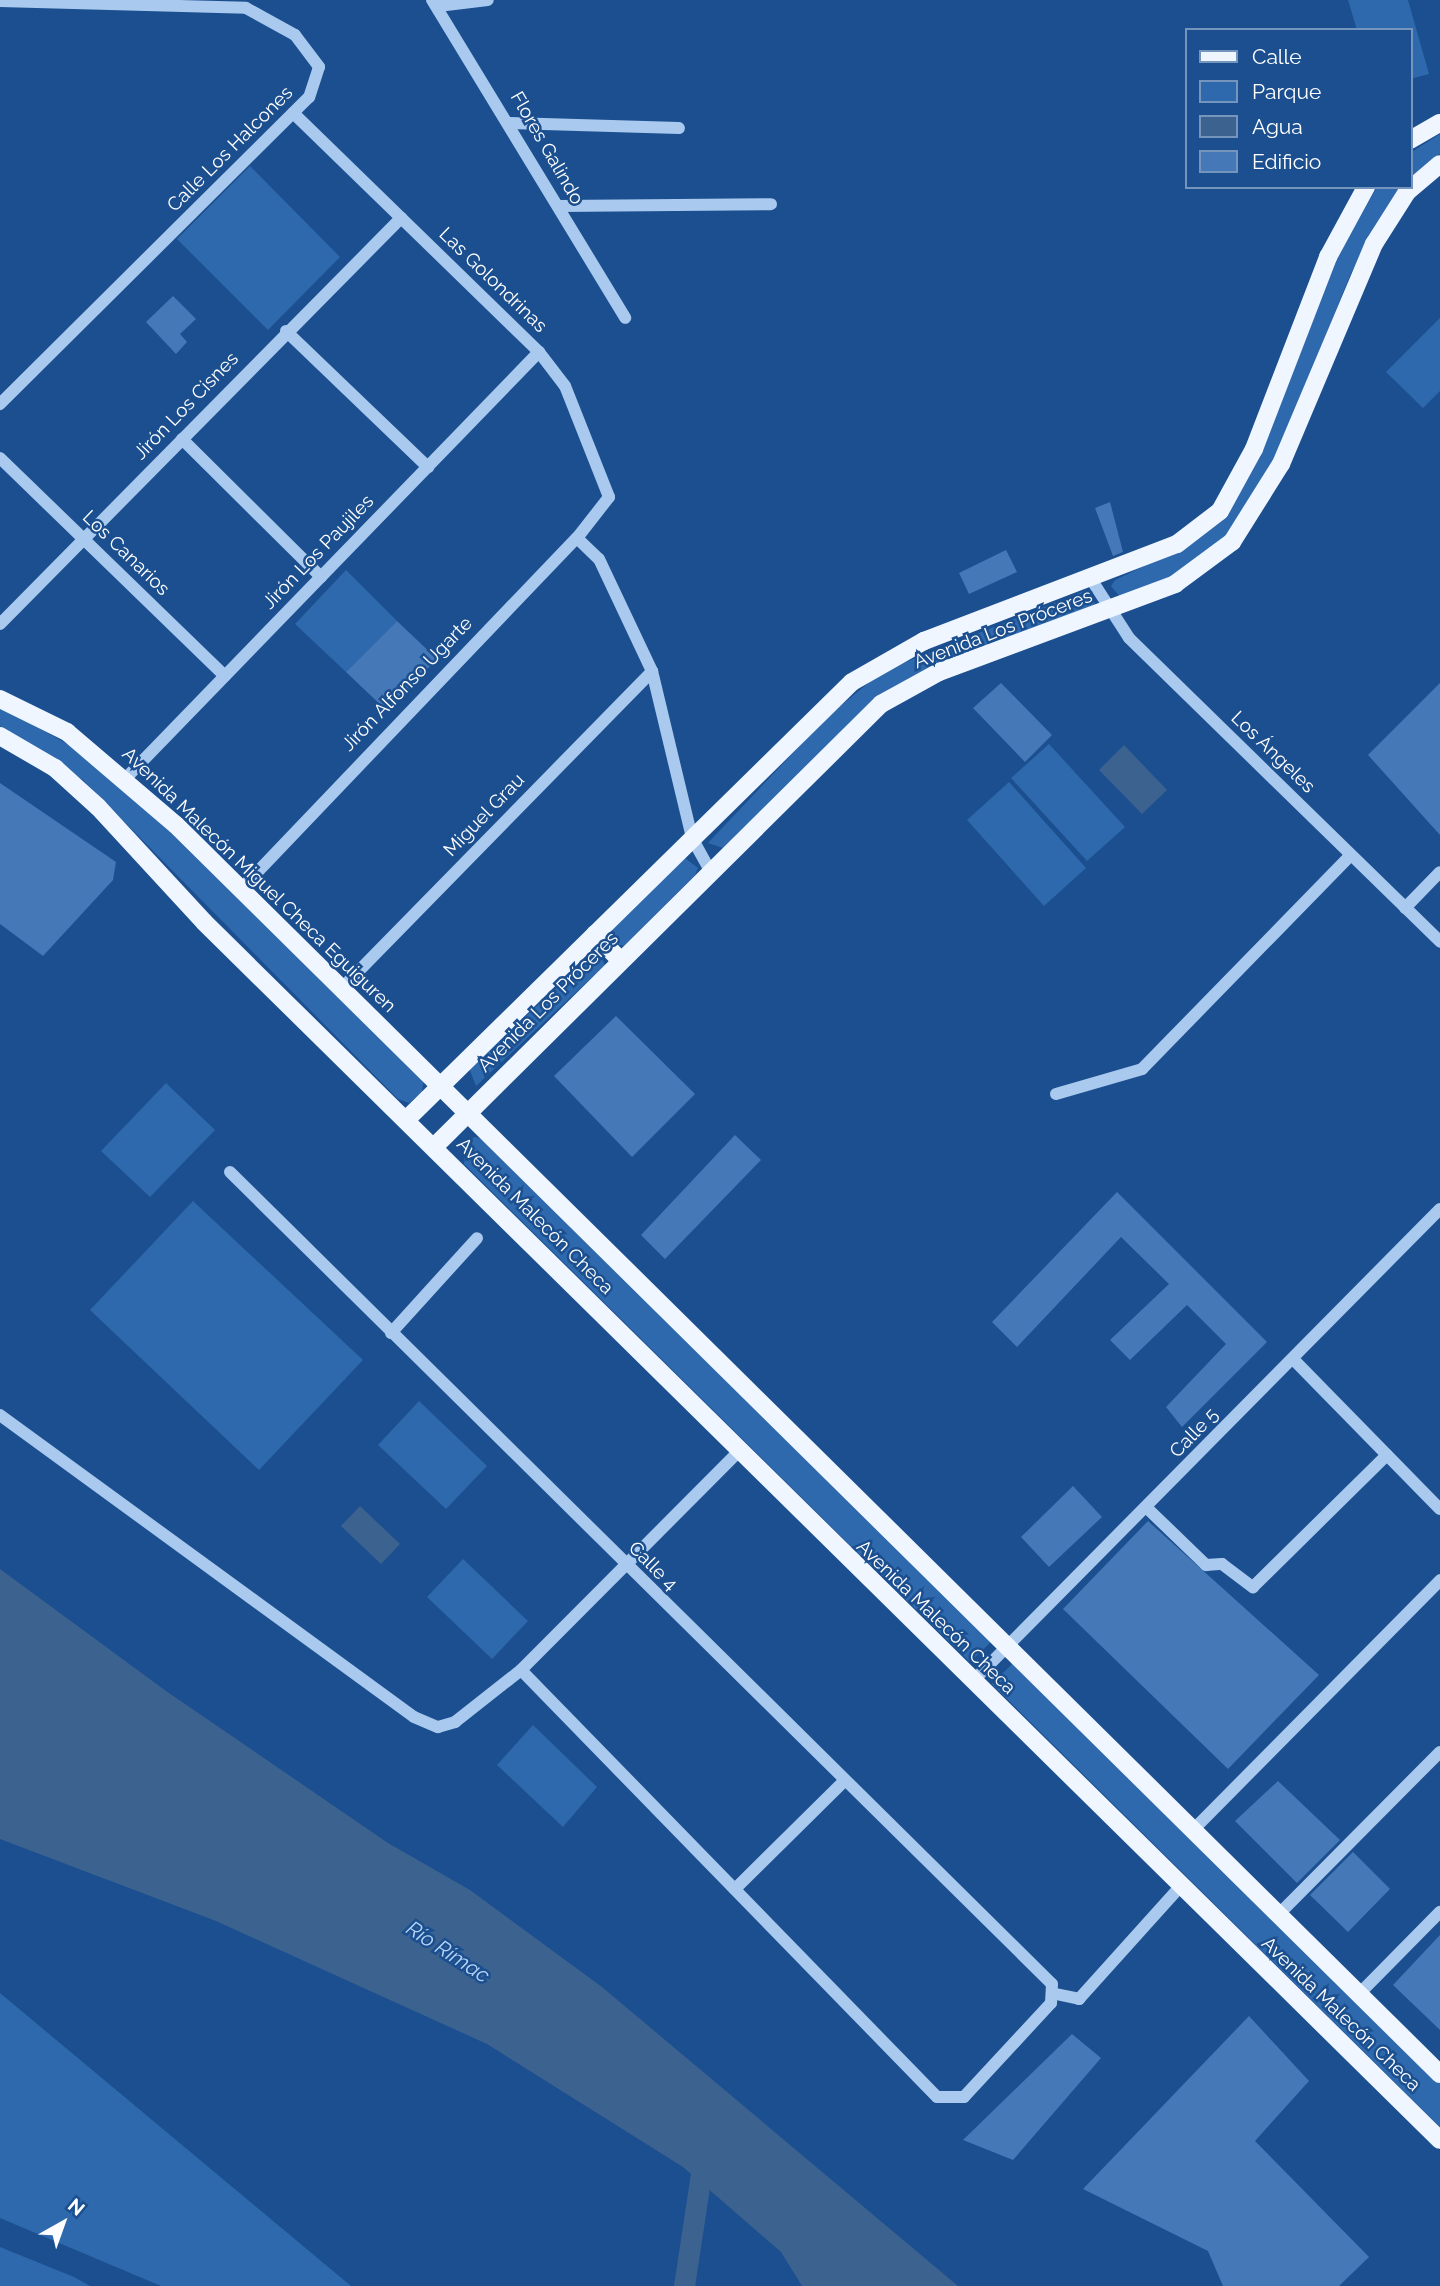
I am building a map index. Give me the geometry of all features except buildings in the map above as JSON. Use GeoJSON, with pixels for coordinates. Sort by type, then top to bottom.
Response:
{"type":"FeatureCollection","features":[{"type":"Feature","properties":{"kind":"main road"},"geometry":{"type":"LineString","coordinates":[[1412,140],[1440,123]]}},
{"type":"Feature","properties":{"kind":"main road","name":"Avenida Los Próceres"},"geometry":{"type":"LineString","coordinates":[[1412,188],[1440,164]]}},
{"type":"Feature","properties":{"kind":"main road","name":"Avenida Los Próceres"},"geometry":{"type":"LineString","coordinates":[[408,1118],[852,682],[924,641],[1177,544],[1225,505],[1254,449],[1328,257],[1365,189]]}},
{"type":"Feature","properties":{"kind":"main road","name":"Avenida Los Próceres"},"geometry":{"type":"LineString","coordinates":[[436,1145],[710,870],[881,704],[939,672],[1111,610],[1187,577],[1232,542],[1280,464],[1374,244],[1411,189]]}},
{"type":"Feature","properties":{"kind":"main road","name":"Avenida Malecón Miguel Checa Eguiguren"},"geometry":{"type":"LineString","coordinates":[[0,699],[67,732],[125,779],[242,888],[442,1085]]}},
{"type":"Feature","properties":{"kind":"main road"},"geometry":{"type":"LineString","coordinates":[[0,736],[55,768],[98,807],[204,922],[408,1118]]}},
{"type":"Feature","properties":{"kind":"main road"},"geometry":{"type":"LineString","coordinates":[[595,934],[620,960]]}},
{"type":"Feature","properties":{"kind":"main road","name":"Avenida Malecón Checa"},"geometry":{"type":"LineString","coordinates":[[442,1085],[1010,1644],[1440,2074]]}},
{"type":"Feature","properties":{"kind":"main road","name":"Avenida Malecón Checa"},"geometry":{"type":"LineString","coordinates":[[408,1118],[738,1452],[1440,2140]]}},
{"type":"Feature","properties":{"kind":"street"},"geometry":{"type":"LineString","coordinates":[[435,3],[488,0]]}},
{"type":"Feature","properties":{"kind":"street","name":"Calle Los Halcones"},"geometry":{"type":"LineString","coordinates":[[0,1],[231,5],[260,13],[315,56],[315,88],[293,113],[0,404]]}},
{"type":"Feature","properties":{"kind":"street","name":"Flores Galindo"},"geometry":{"type":"LineString","coordinates":[[435,3],[625,318]]}},
{"type":"Feature","properties":{"kind":"street","name":"Las Golondrinas"},"geometry":{"type":"LineString","coordinates":[[293,113],[539,352],[565,386],[608,482],[603,510]]}},
{"type":"Feature","properties":{"kind":"street"},"geometry":{"type":"LineString","coordinates":[[510,124],[679,128]]}},
{"type":"Feature","properties":{"kind":"street"},"geometry":{"type":"LineString","coordinates":[[558,206],[771,204]]}},
{"type":"Feature","properties":{"kind":"street","name":"Jirón Los Cisnes"},"geometry":{"type":"LineString","coordinates":[[0,624],[286,331],[401,218]]}},
{"type":"Feature","properties":{"kind":"street"},"geometry":{"type":"LineString","coordinates":[[286,331],[428,467]]}},
{"type":"Feature","properties":{"kind":"street","name":"Jirón Los Paujiles"},"geometry":{"type":"LineString","coordinates":[[125,779],[539,352]]}},
{"type":"Feature","properties":{"kind":"street"},"geometry":{"type":"LineString","coordinates":[[182,439],[321,577]]}},
{"type":"Feature","properties":{"kind":"street","name":"Los Canarios"},"geometry":{"type":"LineString","coordinates":[[0,458],[225,676]]}},
{"type":"Feature","properties":{"kind":"street","name":"Jirón Alfonso Ugarte"},"geometry":{"type":"LineString","coordinates":[[242,888],[454,660],[603,510]]}},
{"type":"Feature","properties":{"kind":"street"},"geometry":{"type":"LineString","coordinates":[[577,538],[599,559],[652,671],[692,838],[710,870]]}},
{"type":"Feature","properties":{"kind":"street","name":"Los Ángeles"},"geometry":{"type":"LineString","coordinates":[[1091,579],[1129,638],[1440,943]]}},
{"type":"Feature","properties":{"kind":"street","name":"Miguel Grau"},"geometry":{"type":"LineString","coordinates":[[343,987],[652,671]]}},
{"type":"Feature","properties":{"kind":"street"},"geometry":{"type":"LineString","coordinates":[[1056,1094],[1142,1069],[1351,855]]}},
{"type":"Feature","properties":{"kind":"street"},"geometry":{"type":"LineString","coordinates":[[1405,908],[1440,872]]}},
{"type":"Feature","properties":{"kind":"street","name":"Calle 4"},"geometry":{"type":"LineString","coordinates":[[230,1172],[1054,1989]]}},
{"type":"Feature","properties":{"kind":"street","name":"Calle 5"},"geometry":{"type":"LineString","coordinates":[[973,1681],[1147,1509],[1440,1209]]}},
{"type":"Feature","properties":{"kind":"street"},"geometry":{"type":"LineString","coordinates":[[391,1333],[477,1238]]}},
{"type":"Feature","properties":{"kind":"street"},"geometry":{"type":"LineString","coordinates":[[1293,1359],[1440,1509]]}},
{"type":"Feature","properties":{"kind":"street"},"geometry":{"type":"LineString","coordinates":[[0,1415],[414,1717],[438,1727],[455,1722],[521,1670],[738,1452]]}},
{"type":"Feature","properties":{"kind":"street"},"geometry":{"type":"LineString","coordinates":[[1147,1509],[1206,1565],[1222,1564],[1253,1587],[1387,1455]]}},
{"type":"Feature","properties":{"kind":"street"},"geometry":{"type":"LineString","coordinates":[[1195,1828],[1440,1580]]}},
{"type":"Feature","properties":{"kind":"street"},"geometry":{"type":"LineString","coordinates":[[521,1670],[937,2097],[964,2097],[1054,1989],[1079,1999],[1180,1887]]}},
{"type":"Feature","properties":{"kind":"street"},"geometry":{"type":"LineString","coordinates":[[1280,1913],[1440,1752]]}},
{"type":"Feature","properties":{"kind":"street"},"geometry":{"type":"LineString","coordinates":[[734,1889],[844,1781]]}},
{"type":"Feature","properties":{"kind":"street"},"geometry":{"type":"LineString","coordinates":[[1360,1993],[1440,1912]]}},
{"type":"Feature","properties":{"kind":"green space"},"geometry":{"type":"Polygon","coordinates":[[[1348,0],[1408,0],[1429,74],[1412,78],[1412,28],[1356,28],[1348,0]]]}},
{"type":"Feature","properties":{"kind":"green space"},"geometry":{"type":"Polygon","coordinates":[[[1440,134],[1440,154],[1412,176],[1412,152],[1440,134]]]}},
{"type":"Feature","properties":{"kind":"green space"},"geometry":{"type":"Polygon","coordinates":[[[250,166],[340,257],[268,330],[177,239],[250,166]]]}},
{"type":"Feature","properties":{"kind":"green space"},"geometry":{"type":"Polygon","coordinates":[[[1376,189],[1401,189],[1351,273],[1275,461],[1221,543],[1175,575],[1121,598],[1111,586],[1115,580],[1192,543],[1225,515],[1331,269],[1376,189]]]}},
{"type":"Feature","properties":{"kind":"green space"},"geometry":{"type":"Polygon","coordinates":[[[1440,318],[1440,391],[1423,408],[1386,372],[1440,318]]]}},
{"type":"Feature","properties":{"kind":"green space"},"geometry":{"type":"Polygon","coordinates":[[[346,570],[397,621],[346,672],[295,624],[346,570]]]}},
{"type":"Feature","properties":{"kind":"green space"},"geometry":{"type":"Polygon","coordinates":[[[1087,590],[1095,603],[1090,610],[879,697],[723,848],[708,843],[827,717],[883,671],[1087,590]]]}},
{"type":"Feature","properties":{"kind":"green space"},"geometry":{"type":"Polygon","coordinates":[[[0,707],[75,748],[136,799],[424,1080],[422,1092],[409,1103],[398,1099],[83,780],[0,726],[0,707]]]}},
{"type":"Feature","properties":{"kind":"green space"},"geometry":{"type":"Polygon","coordinates":[[[1049,744],[1125,827],[1087,861],[1011,778],[1049,744]]]}},
{"type":"Feature","properties":{"kind":"green space"},"geometry":{"type":"Polygon","coordinates":[[[1009,782],[1086,868],[1044,906],[967,820],[1009,782]]]}},
{"type":"Feature","properties":{"kind":"green space"},"geometry":{"type":"Polygon","coordinates":[[[685,858],[698,868],[695,875],[624,946],[617,944],[612,929],[685,858]]]}},
{"type":"Feature","properties":{"kind":"green space"},"geometry":{"type":"Polygon","coordinates":[[[598,950],[605,965],[476,1086],[469,1068],[598,950]]]}},
{"type":"Feature","properties":{"kind":"green space"},"geometry":{"type":"Polygon","coordinates":[[[166,1083],[215,1130],[150,1197],[101,1151],[166,1083]]]}},
{"type":"Feature","properties":{"kind":"green space"},"geometry":{"type":"Polygon","coordinates":[[[475,1137],[485,1140],[991,1642],[970,1662],[863,1558],[464,1164],[465,1140],[475,1137]]]}},
{"type":"Feature","properties":{"kind":"green space"},"geometry":{"type":"Polygon","coordinates":[[[193,1201],[363,1360],[259,1470],[90,1310],[193,1201]]]}},
{"type":"Feature","properties":{"kind":"green space"},"geometry":{"type":"Polygon","coordinates":[[[419,1401],[487,1466],[446,1509],[378,1445],[419,1401]]]}},
{"type":"Feature","properties":{"kind":"green space"},"geometry":{"type":"Polygon","coordinates":[[[463,1559],[528,1621],[492,1659],[427,1597],[463,1559]]]}},
{"type":"Feature","properties":{"kind":"green space"},"geometry":{"type":"Polygon","coordinates":[[[1014,1662],[1440,2082],[1440,2127],[992,1684],[1014,1662]]]}},
{"type":"Feature","properties":{"kind":"green space"},"geometry":{"type":"Polygon","coordinates":[[[533,1725],[597,1787],[563,1827],[497,1765],[533,1725]]]}},
{"type":"Feature","properties":{"kind":"green space"},"geometry":{"type":"Polygon","coordinates":[[[0,1993],[351,2286],[161,2286],[0,2218],[0,1993]]]}},
{"type":"Feature","properties":{"kind":"green space"},"geometry":{"type":"Polygon","coordinates":[[[0,2247],[74,2277],[90,2286],[0,2286],[0,2247]]]}},
{"type":"Feature","properties":{"kind":"water"},"geometry":{"type":"Polygon","coordinates":[[[1124,745],[1167,790],[1142,814],[1099,770],[1124,745]]]}},
{"type":"Feature","properties":{"kind":"water"},"geometry":{"type":"Polygon","coordinates":[[[360,1506],[400,1544],[381,1564],[341,1526],[360,1506]]]}},
{"type":"Feature","properties":{"kind":"water","name":"Río Rímac"},"geometry":{"type":"Polygon","coordinates":[[[0,1569],[166,1691],[388,1843],[470,1890],[602,1987],[958,2286],[802,2286],[781,2252],[683,2167],[487,2044],[216,1921],[0,1839],[0,1569]]]}},
{"type":"Feature","properties":{"kind":"waterway"},"geometry":{"type":"LineString","coordinates":[[684,2286],[704,2153]]}}]}
